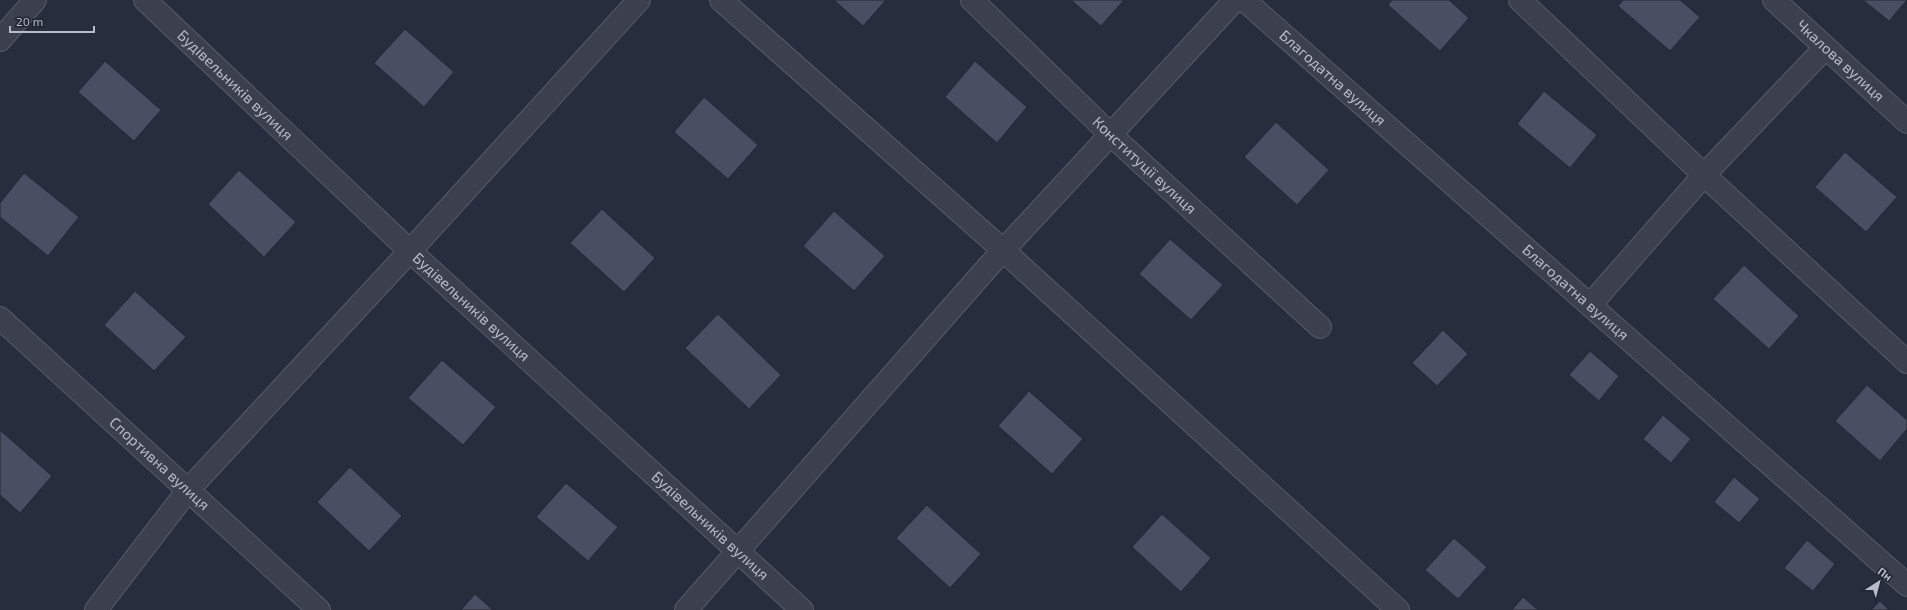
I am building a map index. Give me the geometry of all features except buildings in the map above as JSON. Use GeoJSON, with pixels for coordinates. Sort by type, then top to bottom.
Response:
{"type":"FeatureCollection","features":[{"type":"Feature","properties":{"kind":"street"},"geometry":{"type":"LineString","coordinates":[[0,40],[35,0]]}},
{"type":"Feature","properties":{"kind":"street","name":"Будівельників вулиця"},"geometry":{"type":"LineString","coordinates":[[145,0],[410,251],[736,552],[802,610]]}},
{"type":"Feature","properties":{"kind":"street"},"geometry":{"type":"LineString","coordinates":[[96,610],[188,490],[410,251],[639,0]]}},
{"type":"Feature","properties":{"kind":"street"},"geometry":{"type":"LineString","coordinates":[[722,0],[1004,250],[1398,610]]}},
{"type":"Feature","properties":{"kind":"street","name":"Конституції вулиця"},"geometry":{"type":"LineString","coordinates":[[972,0],[1111,135],[1320,327]]}},
{"type":"Feature","properties":{"kind":"street"},"geometry":{"type":"LineString","coordinates":[[686,610],[1004,250],[1235,0]]}},
{"type":"Feature","properties":{"kind":"street","name":"Благодатна вулиця"},"geometry":{"type":"LineString","coordinates":[[1244,0],[1907,585]]}},
{"type":"Feature","properties":{"kind":"street"},"geometry":{"type":"LineString","coordinates":[[1520,0],[1704,175],[1907,362]]}},
{"type":"Feature","properties":{"kind":"street","name":"Чкалова вулиця"},"geometry":{"type":"LineString","coordinates":[[1774,0],[1907,122]]}},
{"type":"Feature","properties":{"kind":"street"},"geometry":{"type":"LineString","coordinates":[[1590,305],[1704,175],[1826,48]]}},
{"type":"Feature","properties":{"kind":"street","name":"Спортивна вулиця"},"geometry":{"type":"LineString","coordinates":[[0,318],[319,610]]}}]}
